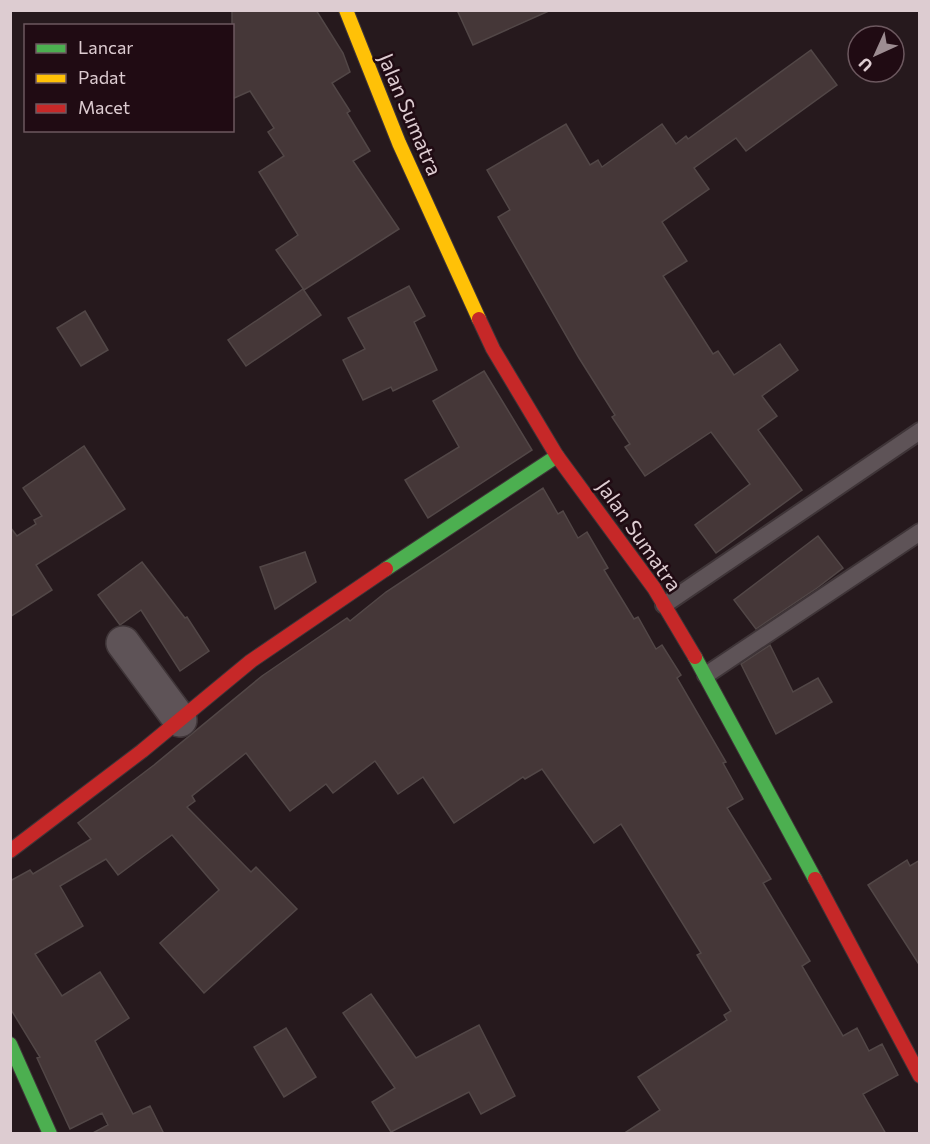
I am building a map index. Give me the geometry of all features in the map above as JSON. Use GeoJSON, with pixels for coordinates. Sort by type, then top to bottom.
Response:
{"type":"FeatureCollection","features":[{"type":"Feature","properties":{"kind":"street","name":"Jalan Sumatra"},"geometry":{"type":"LineString","coordinates":[[346,10],[399,144],[493,349],[558,456],[664,605],[706,675],[920,1076]]}},
{"type":"Feature","properties":{"kind":"street"},"geometry":{"type":"LineString","coordinates":[[10,851],[180,720],[251,661],[558,456]]}},
{"type":"Feature","properties":{"kind":"street"},"geometry":{"type":"LineString","coordinates":[[123,642],[180,720]]}},
{"type":"Feature","properties":{"kind":"street"},"geometry":{"type":"LineString","coordinates":[[10,1044],[50,1134]]}},
{"type":"Feature","properties":{"kind":"lane"},"geometry":{"type":"LineString","coordinates":[[664,605],[920,431]]}},
{"type":"Feature","properties":{"kind":"lane"},"geometry":{"type":"LineString","coordinates":[[706,675],[920,532]]}},
{"type":"Feature","properties":{"kind":"building"},"geometry":{"type":"Polygon","coordinates":[[[232,10],[316,10],[343,53],[350,72],[332,83],[350,111],[347,113],[370,151],[353,161],[399,229],[304,290],[276,250],[298,235],[259,172],[284,156],[268,132],[274,128],[250,91],[234,98],[234,24],[232,24],[232,10]]]}},
{"type":"Feature","properties":{"kind":"building"},"geometry":{"type":"Polygon","coordinates":[[[457,10],[551,10],[473,45],[457,10]]]}},
{"type":"Feature","properties":{"kind":"building"},"geometry":{"type":"Polygon","coordinates":[[[811,50],[837,85],[746,151],[736,138],[694,168],[709,189],[662,222],[687,261],[663,276],[713,354],[718,351],[734,375],[780,344],[798,370],[762,396],[777,416],[758,430],[802,490],[716,553],[695,525],[750,484],[711,432],[645,476],[625,447],[630,444],[612,417],[615,415],[579,358],[498,217],[510,210],[487,170],[566,124],[590,165],[598,160],[602,167],[662,124],[676,144],[686,136],[688,139],[811,50]]]}},
{"type":"Feature","properties":{"kind":"building"},"geometry":{"type":"Polygon","coordinates":[[[409,286],[425,316],[414,322],[437,370],[393,391],[391,387],[363,400],[343,360],[365,349],[348,318],[409,286]]]}},
{"type":"Feature","properties":{"kind":"building"},"geometry":{"type":"Polygon","coordinates":[[[303,289],[321,315],[246,366],[228,340],[303,289]]]}},
{"type":"Feature","properties":{"kind":"building"},"geometry":{"type":"Polygon","coordinates":[[[85,311],[108,350],[81,366],[57,328],[85,311]]]}},
{"type":"Feature","properties":{"kind":"building"},"geometry":{"type":"Polygon","coordinates":[[[484,371],[532,450],[428,518],[405,480],[459,447],[433,401],[484,371]]]}},
{"type":"Feature","properties":{"kind":"building"},"geometry":{"type":"Polygon","coordinates":[[[84,446],[125,509],[36,565],[52,590],[10,617],[10,527],[17,536],[36,524],[34,520],[42,516],[23,488],[84,446]]]}},
{"type":"Feature","properties":{"kind":"building"},"geometry":{"type":"Polygon","coordinates":[[[543,488],[558,514],[563,511],[578,538],[587,532],[608,568],[604,570],[634,619],[638,617],[656,649],[662,645],[681,675],[677,678],[726,762],[723,763],[743,799],[727,808],[771,879],[763,883],[810,961],[802,966],[843,1036],[857,1028],[869,1051],[882,1044],[898,1075],[863,1094],[886,1134],[623,1134],[660,1110],[638,1077],[727,1020],[724,1015],[731,1011],[697,955],[701,953],[621,824],[594,843],[542,769],[525,779],[523,777],[454,823],[423,777],[398,794],[375,761],[333,793],[326,784],[290,811],[246,753],[192,796],[195,801],[187,807],[251,872],[256,867],[297,909],[204,993],[160,943],[219,890],[172,835],[118,875],[106,859],[60,886],[83,926],[35,954],[62,996],[100,972],[129,1018],[95,1041],[133,1114],[150,1106],[164,1134],[91,1134],[108,1125],[102,1113],[70,1129],[37,1058],[40,1057],[10,1008],[10,881],[30,870],[33,874],[91,839],[78,823],[154,765],[262,676],[347,618],[350,621],[386,592],[543,488]]]}},
{"type":"Feature","properties":{"kind":"building"},"geometry":{"type":"Polygon","coordinates":[[[818,536],[843,568],[756,629],[734,600],[818,536]]]}},
{"type":"Feature","properties":{"kind":"building"},"geometry":{"type":"Polygon","coordinates":[[[305,552],[316,582],[275,609],[260,567],[305,552]]]}},
{"type":"Feature","properties":{"kind":"building"},"geometry":{"type":"Polygon","coordinates":[[[142,562],[185,618],[187,617],[209,651],[180,671],[141,610],[120,625],[98,595],[142,562]]]}},
{"type":"Feature","properties":{"kind":"building"},"geometry":{"type":"Polygon","coordinates":[[[770,645],[793,692],[818,678],[832,702],[776,734],[741,664],[770,645]]]}},
{"type":"Feature","properties":{"kind":"building"},"geometry":{"type":"Polygon","coordinates":[[[907,860],[910,866],[920,860],[920,966],[868,885],[907,860]]]}},
{"type":"Feature","properties":{"kind":"building"},"geometry":{"type":"Polygon","coordinates":[[[371,994],[416,1058],[479,1025],[515,1096],[481,1114],[469,1092],[391,1132],[372,1102],[395,1088],[343,1013],[371,994]]]}},
{"type":"Feature","properties":{"kind":"building"},"geometry":{"type":"Polygon","coordinates":[[[286,1028],[316,1077],[284,1097],[254,1047],[286,1028]]]}},
{"type":"Feature","properties":{"kind":"traffic: fast"},"geometry":{"type":"LineString","coordinates":[[386,569],[557,456]]}},
{"type":"Feature","properties":{"kind":"traffic: fast"},"geometry":{"type":"LineString","coordinates":[[695,657],[815,879]]}},
{"type":"Feature","properties":{"kind":"traffic: fast"},"geometry":{"type":"LineString","coordinates":[[10,1044],[50,1134]]}},
{"type":"Feature","properties":{"kind":"traffic: slow"},"geometry":{"type":"LineString","coordinates":[[346,10],[399,143],[479,319]]}},
{"type":"Feature","properties":{"kind":"traffic: jam"},"geometry":{"type":"LineString","coordinates":[[479,319],[493,349],[557,456],[654,588],[695,657]]}},
{"type":"Feature","properties":{"kind":"traffic: jam"},"geometry":{"type":"LineString","coordinates":[[10,851],[142,751],[251,661],[386,569]]}},
{"type":"Feature","properties":{"kind":"traffic: jam"},"geometry":{"type":"LineString","coordinates":[[815,879],[920,1076]]}}]}
